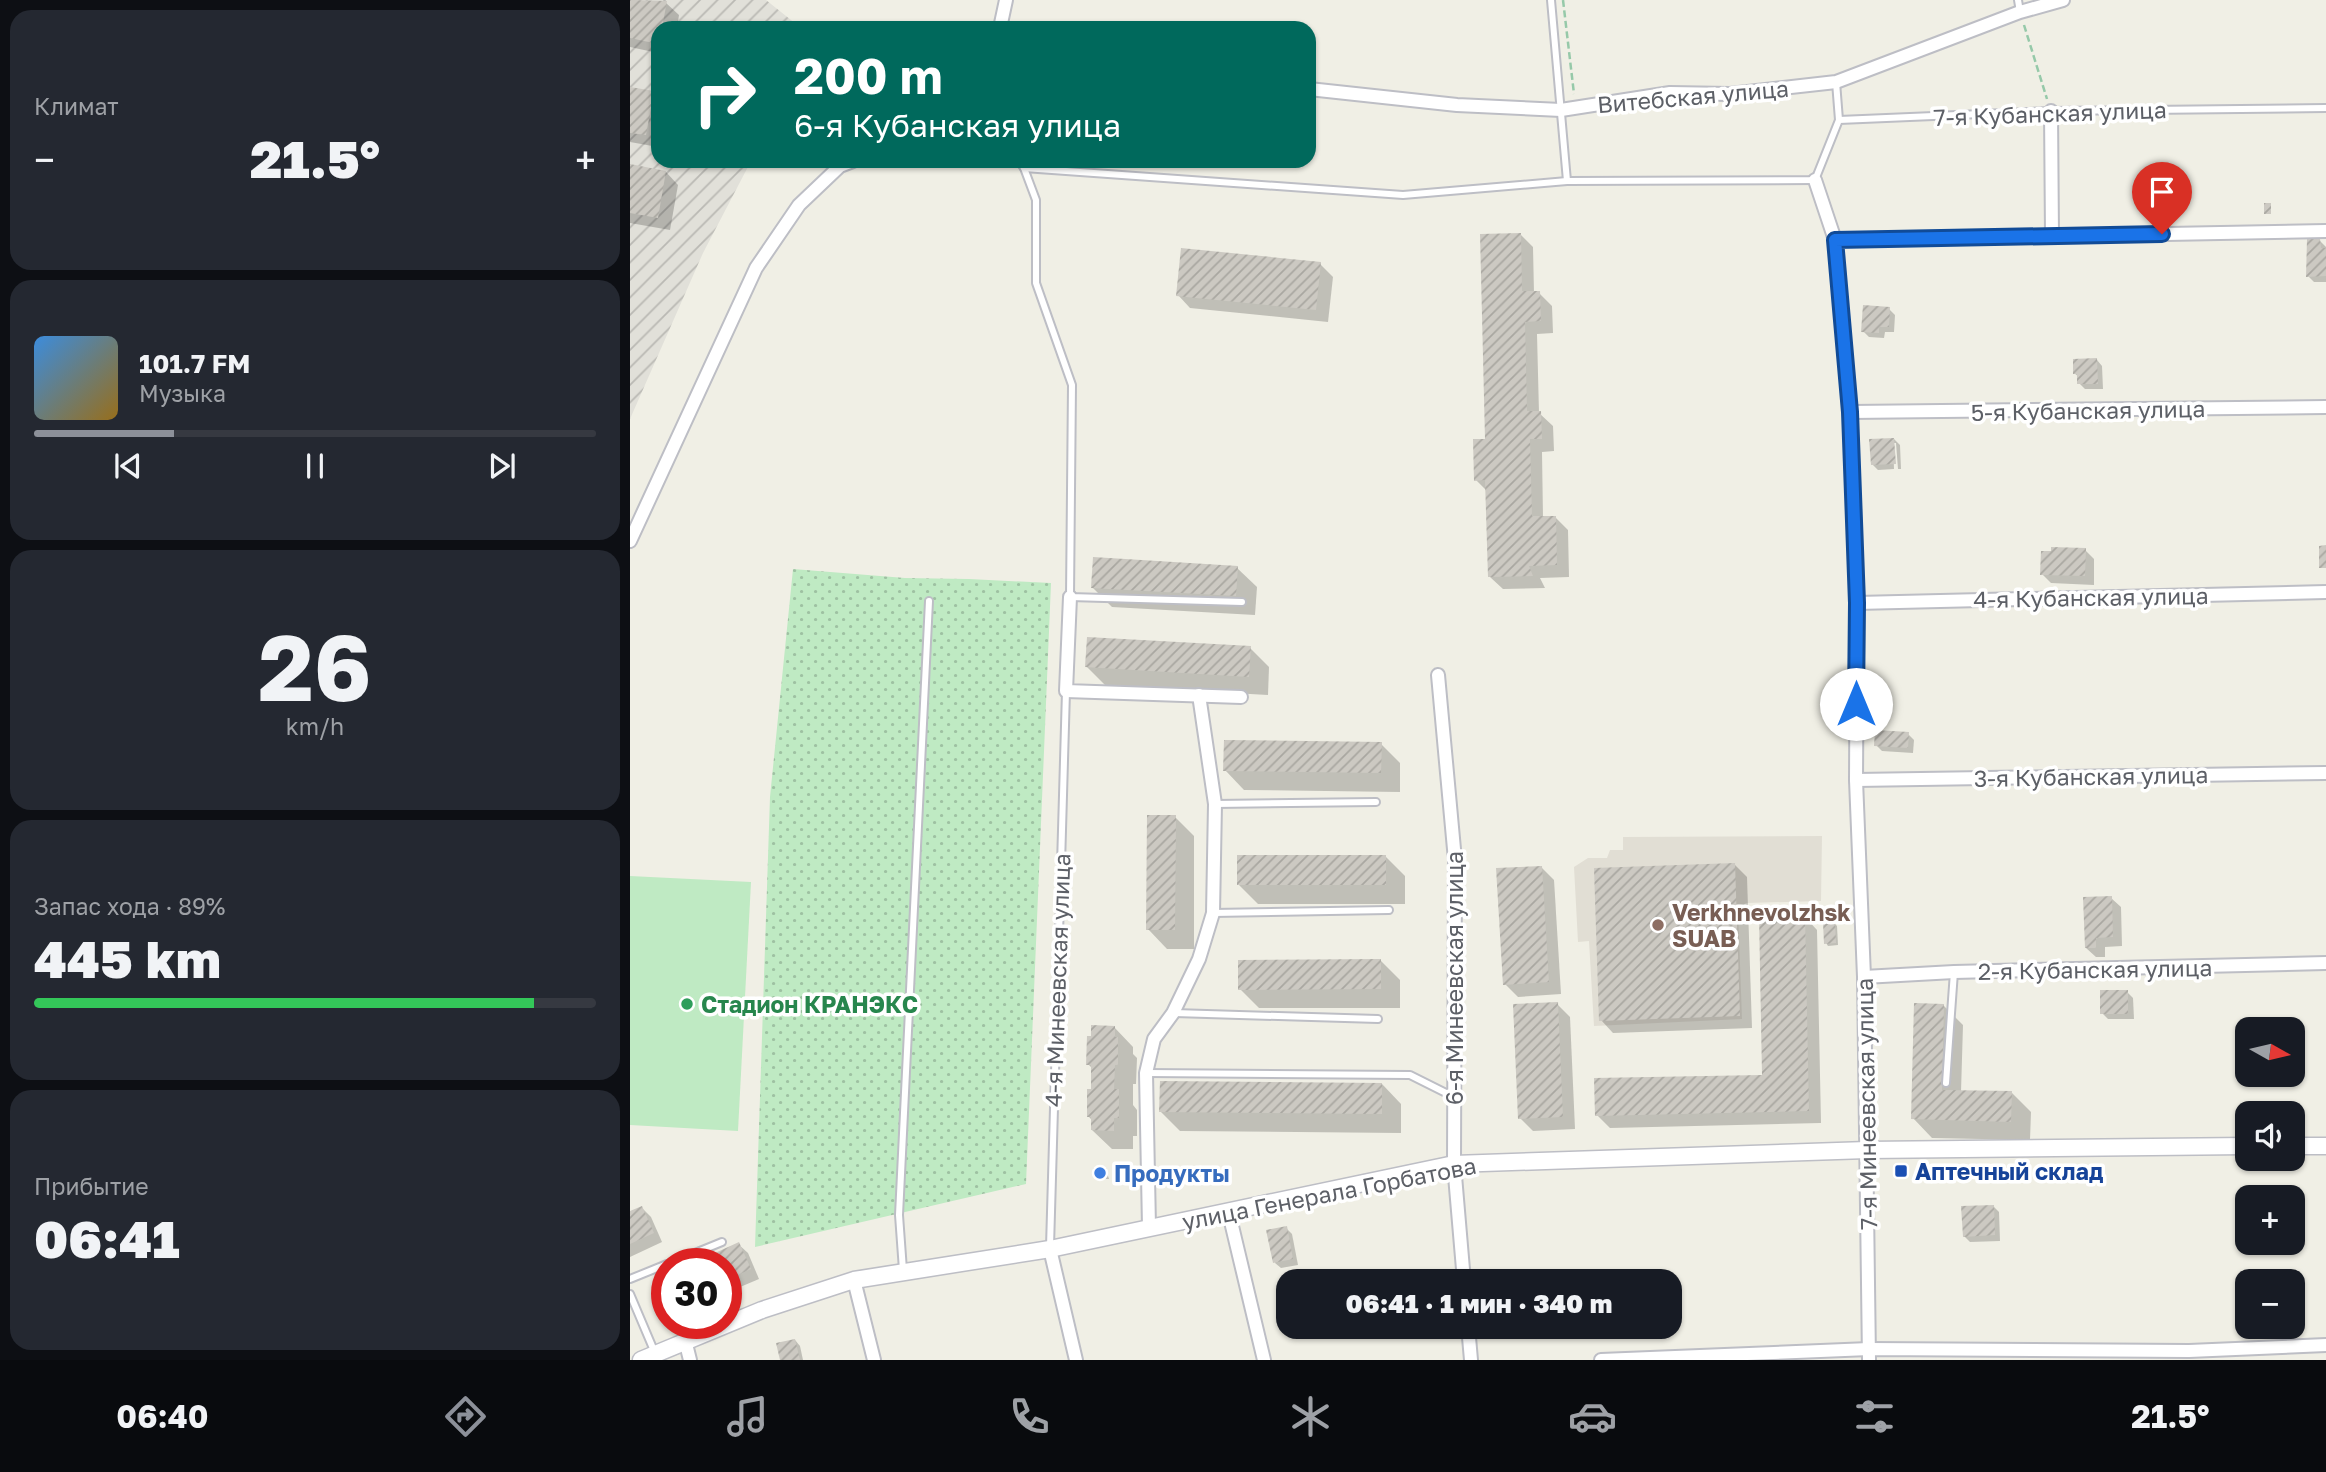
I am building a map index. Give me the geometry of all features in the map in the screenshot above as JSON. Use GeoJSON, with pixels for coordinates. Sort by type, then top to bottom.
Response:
{"type":"FeatureCollection","features":[{"type":"Feature","properties":{"kind":"street"},"geometry":{"type":"LineString","coordinates":[[1002,21],[1006,0]]}},
{"type":"Feature","properties":{"kind":"street","name":"Витебская улица"},"geometry":{"type":"LineString","coordinates":[[1316,90],[1457,104],[1562,110],[1670,93],[1730,94],[1836,82],[2019,6],[2063,0]]}},
{"type":"Feature","properties":{"kind":"street"},"geometry":{"type":"LineString","coordinates":[[2051,111],[2052,236]]}},
{"type":"Feature","properties":{"kind":"street"},"geometry":{"type":"LineString","coordinates":[[630,541],[756,268],[799,205],[838,168]]}},
{"type":"Feature","properties":{"kind":"street","name":"7-я Минеевская улица"},"geometry":{"type":"LineString","coordinates":[[1815,180],[1835,240],[1850,412],[1857,603],[1856,780],[1864,977],[1869,1355]]}},
{"type":"Feature","properties":{"kind":"street"},"geometry":{"type":"LineString","coordinates":[[1835,240],[2326,231]]}},
{"type":"Feature","properties":{"kind":"street","name":"5-я Кубанская улица"},"geometry":{"type":"LineString","coordinates":[[1850,412],[2326,407]]}},
{"type":"Feature","properties":{"kind":"street","name":"4-я Кубанская улица"},"geometry":{"type":"LineString","coordinates":[[1857,603],[2326,592]]}},
{"type":"Feature","properties":{"kind":"street","name":"4-я Минеевская улица"},"geometry":{"type":"LineString","coordinates":[[1066,691],[1070,597]]}},
{"type":"Feature","properties":{"kind":"street","name":"6-я Минеевская улица"},"geometry":{"type":"LineString","coordinates":[[1438,675],[1455,860],[1454,1164],[1463,1269]]}},
{"type":"Feature","properties":{"kind":"street"},"geometry":{"type":"LineString","coordinates":[[1066,691],[1241,697]]}},
{"type":"Feature","properties":{"kind":"street"},"geometry":{"type":"LineString","coordinates":[[1149,1227],[1146,1073],[1154,1039],[1173,1013],[1199,959],[1213,913],[1215,804],[1199,695]]}},
{"type":"Feature","properties":{"kind":"street","name":"3-я Кубанская улица"},"geometry":{"type":"LineString","coordinates":[[1856,780],[2326,773]]}},
{"type":"Feature","properties":{"kind":"street","name":"2-я Кубанская улица"},"geometry":{"type":"LineString","coordinates":[[1864,977],[1954,972],[2326,963]]}},
{"type":"Feature","properties":{"kind":"street","name":"улица Генерала Горбатова"},"geometry":{"type":"LineString","coordinates":[[648,1357],[762,1310],[854,1280],[1050,1249],[1454,1164],[1867,1150],[2235,1146]]}},
{"type":"Feature","properties":{"kind":"street"},"geometry":{"type":"LineString","coordinates":[[2305,1146],[2326,1146]]}},
{"type":"Feature","properties":{"kind":"street"},"geometry":{"type":"LineString","coordinates":[[1231,1210],[1232,1226],[1264,1360]]}},
{"type":"Feature","properties":{"kind":"street","name":"4-я Минеевская улица"},"geometry":{"type":"LineString","coordinates":[[1050,1249],[1076,1360]]}},
{"type":"Feature","properties":{"kind":"street"},"geometry":{"type":"LineString","coordinates":[[854,1280],[874,1360]]}},
{"type":"Feature","properties":{"kind":"street"},"geometry":{"type":"LineString","coordinates":[[1469,1339],[1471,1360]]}},
{"type":"Feature","properties":{"kind":"street"},"geometry":{"type":"LineString","coordinates":[[685,1340],[690,1360]]}},
{"type":"Feature","properties":{"kind":"street"},"geometry":{"type":"LineString","coordinates":[[1601,1360],[1869,1355],[2189,1356],[2326,1345]]}},
{"type":"Feature","properties":{"kind":"lane"},"geometry":{"type":"LineString","coordinates":[[1551,0],[1567,181]]}},
{"type":"Feature","properties":{"kind":"lane"},"geometry":{"type":"LineString","coordinates":[[1242,602],[1070,597],[1072,385],[1036,283],[1035,200],[1024,169],[1403,195],[1567,181],[1815,180],[1839,120],[1836,82]]}},
{"type":"Feature","properties":{"kind":"lane","name":"7-я Кубанская улица"},"geometry":{"type":"LineString","coordinates":[[1839,120],[2051,111],[2326,108]]}},
{"type":"Feature","properties":{"kind":"lane"},"geometry":{"type":"LineString","coordinates":[[903,1272],[899,1214],[929,601]]}},
{"type":"Feature","properties":{"kind":"lane","name":"4-я Минеевская улица"},"geometry":{"type":"LineString","coordinates":[[1050,1249],[1066,691]]}},
{"type":"Feature","properties":{"kind":"lane"},"geometry":{"type":"LineString","coordinates":[[1215,804],[1377,802]]}},
{"type":"Feature","properties":{"kind":"lane"},"geometry":{"type":"LineString","coordinates":[[1213,913],[1389,909]]}},
{"type":"Feature","properties":{"kind":"lane"},"geometry":{"type":"LineString","coordinates":[[1946,1083],[1954,972]]}},
{"type":"Feature","properties":{"kind":"lane"},"geometry":{"type":"LineString","coordinates":[[1173,1013],[1378,1018]]}},
{"type":"Feature","properties":{"kind":"lane"},"geometry":{"type":"LineString","coordinates":[[1146,1073],[1410,1074],[1454,1097]]}},
{"type":"Feature","properties":{"kind":"lane"},"geometry":{"type":"LineString","coordinates":[[707,1248],[722,1242]]}},
{"type":"Feature","properties":{"kind":"lane"},"geometry":{"type":"LineString","coordinates":[[630,1279],[651,1270]]}},
{"type":"Feature","properties":{"kind":"lane"},"geometry":{"type":"LineString","coordinates":[[630,1294],[648,1357]]}},
{"type":"Feature","properties":{"kind":"path"},"geometry":{"type":"LineString","coordinates":[[1563,0],[1575,107]]}},
{"type":"Feature","properties":{"kind":"path"},"geometry":{"type":"LineString","coordinates":[[2019,6],[2051,111]]}},
{"type":"Feature","properties":{"kind":"shaded area"},"geometry":{"type":"Polygon","coordinates":[[[630,0],[766,0],[792,21],[651,21],[651,168],[747,168],[703,253],[630,419],[630,0]]]}},
{"type":"Feature","properties":{"kind":"shaded area","name":"Verkhnevolzhsk SUAB"},"geometry":{"type":"Polygon","coordinates":[[[1822,836],[1821,901],[1746,903],[1738,909],[1742,1019],[1594,1026],[1589,941],[1578,942],[1574,867],[1588,858],[1607,858],[1610,850],[1623,850],[1623,837],[1822,836]]]}},
{"type":"Feature","properties":{"kind":"green space"},"geometry":{"type":"Polygon","coordinates":[[[793,569],[905,578],[1051,583],[1026,1184],[755,1247],[770,797],[793,569]]]}},
{"type":"Feature","properties":{"kind":"green space","name":"Стадион КРАНЭКС"},"geometry":{"type":"Polygon","coordinates":[[[630,876],[751,882],[738,1131],[630,1125],[630,876]]]}},
{"type":"Feature","properties":{"kind":"building"},"geometry":{"type":"Polygon","coordinates":[[[630,0],[667,1],[663,21],[651,21],[651,42],[630,38],[630,0]]]}},
{"type":"Feature","properties":{"kind":"building"},"geometry":{"type":"Polygon","coordinates":[[[630,87],[651,90],[646,135],[630,133],[630,87]]]}},
{"type":"Feature","properties":{"kind":"building"},"geometry":{"type":"Polygon","coordinates":[[[630,164],[666,171],[658,218],[630,213],[630,164]]]}},
{"type":"Feature","properties":{"kind":"building"},"geometry":{"type":"Polygon","coordinates":[[[2264,203],[2271,203],[2271,214],[2264,214],[2264,203]]]}},
{"type":"Feature","properties":{"kind":"building"},"geometry":{"type":"Polygon","coordinates":[[[1521,233],[1522,291],[1540,291],[1541,321],[1525,322],[1527,411],[1541,411],[1542,439],[1530,439],[1532,516],[1556,516],[1557,565],[1529,566],[1533,576],[1488,577],[1485,480],[1474,481],[1473,439],[1485,439],[1480,234],[1521,233]]]}},
{"type":"Feature","properties":{"kind":"building"},"geometry":{"type":"Polygon","coordinates":[[[2307,239],[2320,239],[2321,248],[2326,248],[2326,276],[2306,277],[2307,239]]]}},
{"type":"Feature","properties":{"kind":"building"},"geometry":{"type":"Polygon","coordinates":[[[1181,248],[1321,262],[1316,310],[1176,296],[1181,248]]]}},
{"type":"Feature","properties":{"kind":"building"},"geometry":{"type":"Polygon","coordinates":[[[1863,305],[1890,307],[1889,327],[1879,327],[1879,333],[1861,332],[1863,305]]]}},
{"type":"Feature","properties":{"kind":"building"},"geometry":{"type":"Polygon","coordinates":[[[2097,358],[2098,384],[2077,384],[2077,374],[2073,374],[2073,359],[2097,358]]]}},
{"type":"Feature","properties":{"kind":"building"},"geometry":{"type":"Polygon","coordinates":[[[1894,438],[1896,464],[1871,465],[1869,439],[1894,438]]]}},
{"type":"Feature","properties":{"kind":"building"},"geometry":{"type":"Polygon","coordinates":[[[2326,545],[2326,568],[2319,568],[2319,546],[2326,545]]]}},
{"type":"Feature","properties":{"kind":"building"},"geometry":{"type":"Polygon","coordinates":[[[2051,547],[2086,548],[2085,576],[2040,575],[2041,551],[2051,551],[2051,547]]]}},
{"type":"Feature","properties":{"kind":"building"},"geometry":{"type":"Polygon","coordinates":[[[1093,557],[1238,566],[1236,596],[1091,588],[1093,557]]]}},
{"type":"Feature","properties":{"kind":"building"},"geometry":{"type":"Polygon","coordinates":[[[1087,637],[1251,646],[1249,677],[1085,667],[1087,637]]]}},
{"type":"Feature","properties":{"kind":"building"},"geometry":{"type":"Polygon","coordinates":[[[1875,730],[1909,732],[1908,748],[1874,746],[1875,730]]]}},
{"type":"Feature","properties":{"kind":"building"},"geometry":{"type":"Polygon","coordinates":[[[1224,740],[1382,742],[1381,773],[1223,771],[1224,740]]]}},
{"type":"Feature","properties":{"kind":"building"},"geometry":{"type":"Polygon","coordinates":[[[1147,815],[1176,815],[1175,930],[1146,930],[1147,815]]]}},
{"type":"Feature","properties":{"kind":"building"},"geometry":{"type":"Polygon","coordinates":[[[1237,855],[1386,855],[1386,885],[1237,885],[1237,855]]]}},
{"type":"Feature","properties":{"kind":"building","name":"Verkhnevolzhsk SUAB"},"geometry":{"type":"Polygon","coordinates":[[[1735,863],[1740,1016],[1599,1021],[1594,868],[1735,863]]]}},
{"type":"Feature","properties":{"kind":"building"},"geometry":{"type":"Polygon","coordinates":[[[1542,866],[1549,982],[1503,985],[1496,868],[1542,866]]]}},
{"type":"Feature","properties":{"kind":"building"},"geometry":{"type":"Polygon","coordinates":[[[2112,896],[2113,937],[2096,938],[2096,948],[2085,948],[2083,897],[2112,896]]]}},
{"type":"Feature","properties":{"kind":"building"},"geometry":{"type":"Polygon","coordinates":[[[1805,915],[1809,1111],[1595,1116],[1594,1078],[1762,1075],[1759,916],[1805,915]]]}},
{"type":"Feature","properties":{"kind":"building"},"geometry":{"type":"Polygon","coordinates":[[[1823,922],[1835,922],[1836,943],[1824,944],[1823,922]]]}},
{"type":"Feature","properties":{"kind":"building"},"geometry":{"type":"Polygon","coordinates":[[[1381,959],[1381,989],[1238,990],[1238,960],[1381,959]]]}},
{"type":"Feature","properties":{"kind":"building"},"geometry":{"type":"Polygon","coordinates":[[[2100,990],[2128,990],[2128,1014],[2100,1014],[2100,990]]]}},
{"type":"Feature","properties":{"kind":"building"},"geometry":{"type":"Polygon","coordinates":[[[1558,1002],[1563,1117],[1518,1119],[1513,1004],[1558,1002]]]}},
{"type":"Feature","properties":{"kind":"building"},"geometry":{"type":"Polygon","coordinates":[[[1914,1003],[1944,1004],[1942,1090],[2012,1091],[2011,1122],[1911,1119],[1914,1003]]]}},
{"type":"Feature","properties":{"kind":"building"},"geometry":{"type":"Polygon","coordinates":[[[1091,1025],[1115,1026],[1115,1037],[1118,1037],[1118,1065],[1115,1065],[1114,1089],[1119,1089],[1119,1118],[1114,1118],[1114,1131],[1091,1130],[1091,1117],[1087,1117],[1087,1089],[1091,1089],[1091,1065],[1086,1065],[1087,1036],[1091,1036],[1091,1025]]]}},
{"type":"Feature","properties":{"kind":"building"},"geometry":{"type":"Polygon","coordinates":[[[1160,1081],[1382,1083],[1382,1114],[1159,1112],[1160,1081]]]}},
{"type":"Feature","properties":{"kind":"building","name":"Продукты"},"geometry":{"type":"Polygon","coordinates":[[[1093,1168],[1107,1168],[1107,1177],[1094,1177],[1093,1168]]]}},
{"type":"Feature","properties":{"kind":"building"},"geometry":{"type":"Polygon","coordinates":[[[1994,1205],[1995,1235],[1963,1237],[1961,1206],[1994,1205]]]}},
{"type":"Feature","properties":{"kind":"building"},"geometry":{"type":"Polygon","coordinates":[[[642,1206],[654,1233],[630,1244],[630,1211],[642,1206]]]}},
{"type":"Feature","properties":{"kind":"building"},"geometry":{"type":"Polygon","coordinates":[[[1287,1226],[1293,1259],[1273,1263],[1266,1230],[1287,1226]]]}},
{"type":"Feature","properties":{"kind":"building"},"geometry":{"type":"Polygon","coordinates":[[[739,1242],[742,1248],[726,1248],[739,1242]]]}},
{"type":"Feature","properties":{"kind":"building"},"geometry":{"type":"Polygon","coordinates":[[[742,1249],[751,1269],[742,1273],[742,1249]]]}},
{"type":"Feature","properties":{"kind":"building"},"geometry":{"type":"Polygon","coordinates":[[[795,1339],[800,1360],[780,1360],[776,1343],[795,1339]]]}},
{"type":"Feature","properties":{"kind":"place","name":"Verkhnevolzhsk SUAB"},"geometry":{"type":"Point","coordinates":[1658,925]}},
{"type":"Feature","properties":{"kind":"place","name":"Стадион КРАНЭКС"},"geometry":{"type":"Point","coordinates":[687,1004]}},
{"type":"Feature","properties":{"kind":"place","name":"Аптечный склад"},"geometry":{"type":"Point","coordinates":[1901,1171]}},
{"type":"Feature","properties":{"kind":"place","name":"Продукты"},"geometry":{"type":"Point","coordinates":[1100,1173]}},
{"type":"Feature","properties":{"kind":"route"},"geometry":{"type":"LineString","coordinates":[[1856,704],[1857,603],[1850,412],[1835,240],[2162,234]]}}]}
